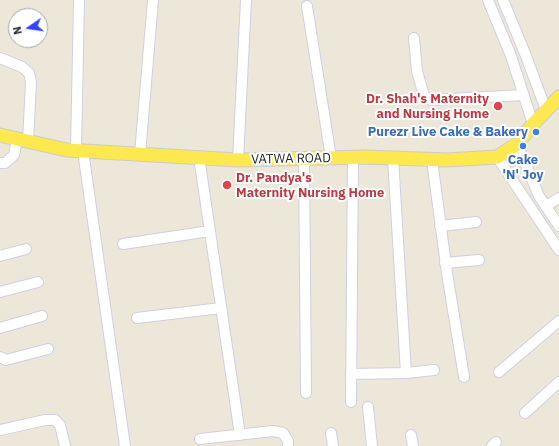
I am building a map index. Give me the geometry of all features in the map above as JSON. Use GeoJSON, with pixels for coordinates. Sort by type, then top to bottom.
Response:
{"type":"FeatureCollection","features":[{"type":"Feature","properties":{"kind":"main road","name":"VATWA ROAD"},"geometry":{"type":"LineString","coordinates":[[0,135],[67,150],[238,160],[393,158],[447,160],[497,157],[517,144],[533,124],[559,97]]}},
{"type":"Feature","properties":{"kind":"street"},"geometry":{"type":"LineString","coordinates":[[79,0],[80,150],[125,446]]}},
{"type":"Feature","properties":{"kind":"street"},"geometry":{"type":"LineString","coordinates":[[140,154],[153,0]]}},
{"type":"Feature","properties":{"kind":"street"},"geometry":{"type":"LineString","coordinates":[[238,160],[246,0]]}},
{"type":"Feature","properties":{"kind":"street"},"geometry":{"type":"LineString","coordinates":[[488,0],[511,56],[533,124]]}},
{"type":"Feature","properties":{"kind":"street"},"geometry":{"type":"LineString","coordinates":[[503,0],[546,110]]}},
{"type":"Feature","properties":{"kind":"street"},"geometry":{"type":"LineString","coordinates":[[307,6],[331,158]]}},
{"type":"Feature","properties":{"kind":"street"},"geometry":{"type":"LineString","coordinates":[[414,38],[417,71],[424,96],[431,100],[523,95]]}},
{"type":"Feature","properties":{"kind":"street"},"geometry":{"type":"LineString","coordinates":[[0,58],[22,66],[29,73],[31,82],[22,140],[14,155],[5,163],[0,163]]}},
{"type":"Feature","properties":{"kind":"street"},"geometry":{"type":"LineString","coordinates":[[517,144],[539,196],[559,226]]}},
{"type":"Feature","properties":{"kind":"street"},"geometry":{"type":"LineString","coordinates":[[199,157],[240,434]]}},
{"type":"Feature","properties":{"kind":"street"},"geometry":{"type":"LineString","coordinates":[[497,157],[559,250]]}},
{"type":"Feature","properties":{"kind":"street"},"geometry":{"type":"LineString","coordinates":[[304,158],[306,393]]}},
{"type":"Feature","properties":{"kind":"street"},"geometry":{"type":"LineString","coordinates":[[351,402],[353,158]]}},
{"type":"Feature","properties":{"kind":"street"},"geometry":{"type":"LineString","coordinates":[[393,158],[406,373]]}},
{"type":"Feature","properties":{"kind":"street"},"geometry":{"type":"LineString","coordinates":[[432,160],[445,263],[464,377]]}},
{"type":"Feature","properties":{"kind":"street"},"geometry":{"type":"LineString","coordinates":[[546,206],[559,198]]}},
{"type":"Feature","properties":{"kind":"street"},"geometry":{"type":"LineString","coordinates":[[440,226],[476,222]]}},
{"type":"Feature","properties":{"kind":"street"},"geometry":{"type":"LineString","coordinates":[[122,244],[210,231]]}},
{"type":"Feature","properties":{"kind":"street"},"geometry":{"type":"LineString","coordinates":[[0,256],[26,249]]}},
{"type":"Feature","properties":{"kind":"street"},"geometry":{"type":"LineString","coordinates":[[445,263],[479,260]]}},
{"type":"Feature","properties":{"kind":"street"},"geometry":{"type":"LineString","coordinates":[[0,292],[38,282]]}},
{"type":"Feature","properties":{"kind":"street"},"geometry":{"type":"LineString","coordinates":[[137,318],[221,308]]}},
{"type":"Feature","properties":{"kind":"street"},"geometry":{"type":"LineString","coordinates":[[0,328],[42,316]]}},
{"type":"Feature","properties":{"kind":"street"},"geometry":{"type":"LineString","coordinates":[[499,372],[559,321]]}},
{"type":"Feature","properties":{"kind":"street"},"geometry":{"type":"LineString","coordinates":[[0,357],[6,360],[48,349]]}},
{"type":"Feature","properties":{"kind":"street"},"geometry":{"type":"LineString","coordinates":[[351,374],[406,373],[434,370]]}},
{"type":"Feature","properties":{"kind":"street"},"geometry":{"type":"LineString","coordinates":[[525,413],[559,382]]}},
{"type":"Feature","properties":{"kind":"street"},"geometry":{"type":"LineString","coordinates":[[368,407],[372,446]]}},
{"type":"Feature","properties":{"kind":"street"},"geometry":{"type":"LineString","coordinates":[[0,430],[45,420],[56,420],[60,425],[65,446]]}},
{"type":"Feature","properties":{"kind":"street"},"geometry":{"type":"LineString","coordinates":[[200,439],[273,431],[283,433],[288,441],[288,446]]}},
{"type":"Feature","properties":{"kind":"street"},"geometry":{"type":"LineString","coordinates":[[331,433],[333,446]]}},
{"type":"Feature","properties":{"kind":"street"},"geometry":{"type":"LineString","coordinates":[[411,435],[414,446]]}},
{"type":"Feature","properties":{"kind":"place","name":"Dr. Shah's Maternity and Nursing Home"},"geometry":{"type":"Point","coordinates":[498,106]}},
{"type":"Feature","properties":{"kind":"place","name":"Purezr Live Cake & Bakery"},"geometry":{"type":"Point","coordinates":[536,132]}},
{"type":"Feature","properties":{"kind":"place","name":"Cake 'N' Joy"},"geometry":{"type":"Point","coordinates":[523,146]}},
{"type":"Feature","properties":{"kind":"place","name":"Dr. Pandya's Maternity Nursing Home"},"geometry":{"type":"Point","coordinates":[227,185]}}]}
